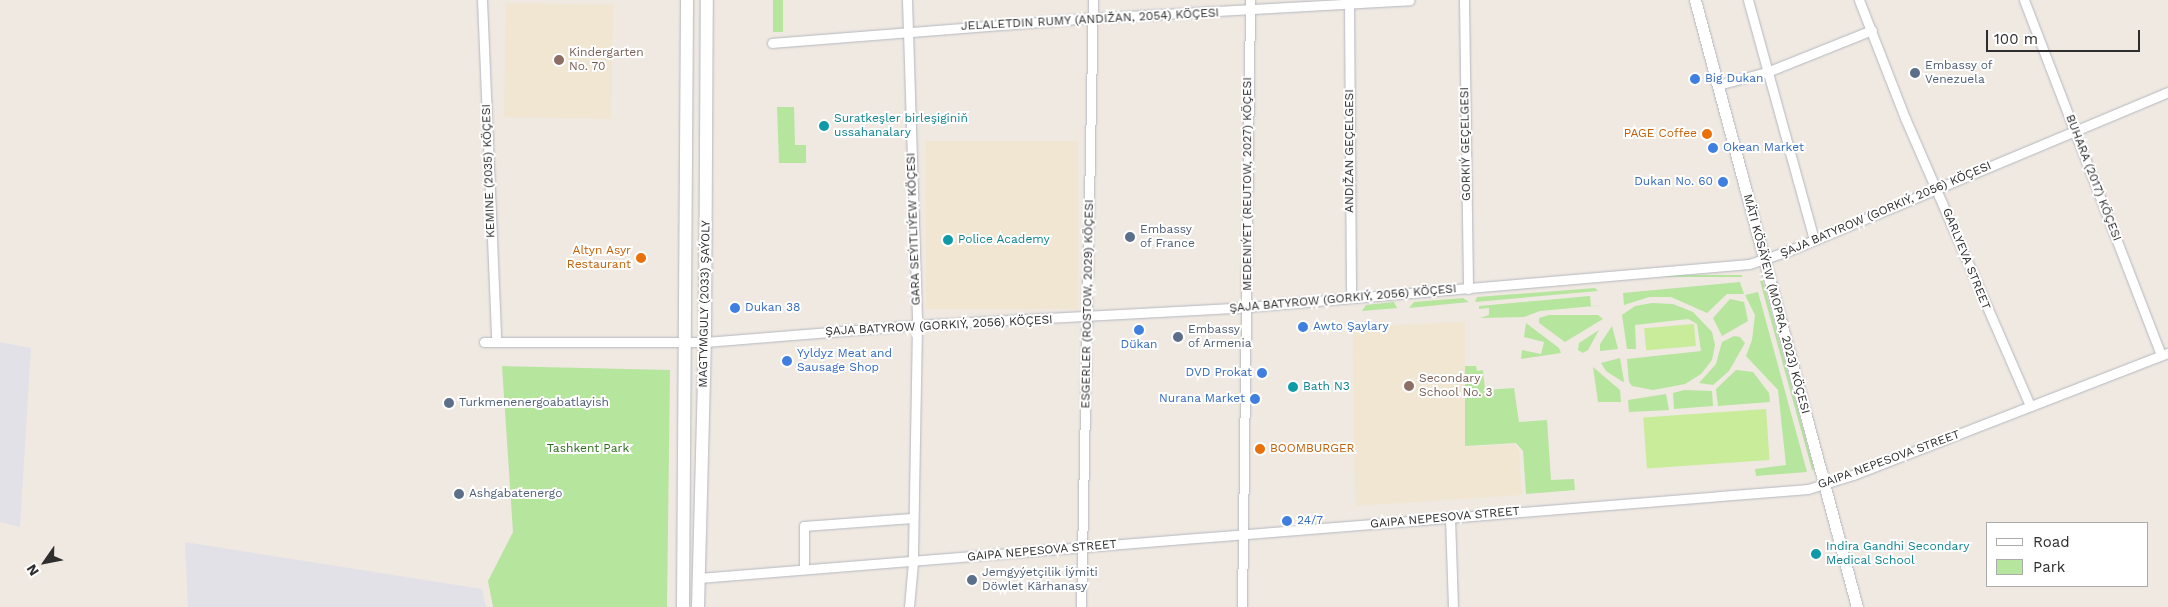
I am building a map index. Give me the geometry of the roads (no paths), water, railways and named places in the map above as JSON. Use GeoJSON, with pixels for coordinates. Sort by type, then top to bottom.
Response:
{"type":"FeatureCollection","features":[{"type":"Feature","properties":{"kind":"main road","name":"MAGTYMGULY (2033) ŞAÝOLY"},"geometry":{"type":"LineString","coordinates":[[683,607],[687,343],[687,0]]}},
{"type":"Feature","properties":{"kind":"main road","name":"MAGTYMGULY (2033) ŞAÝOLY"},"geometry":{"type":"LineString","coordinates":[[698,607],[705,342],[707,0]]}},
{"type":"Feature","properties":{"kind":"street","name":"KEMINE (2035) KÖÇESI"},"geometry":{"type":"LineString","coordinates":[[482,0],[496,342]]}},
{"type":"Feature","properties":{"kind":"street","name":"GARA SEÝITLIÝEW KÖÇESI"},"geometry":{"type":"LineString","coordinates":[[908,0],[907,31],[917,326],[912,518],[913,562],[909,607]]}},
{"type":"Feature","properties":{"kind":"street","name":"ESGERLER (ROSTOW, 2029) KÖÇESI"},"geometry":{"type":"LineString","coordinates":[[1081,607],[1081,547],[1089,318],[1093,0]]}},
{"type":"Feature","properties":{"kind":"street","name":"MEDENIÝET (REUTOW, 2027) KÖÇESI"},"geometry":{"type":"LineString","coordinates":[[1242,607],[1250,0]]}},
{"type":"Feature","properties":{"kind":"street","name":"JELALETDIN RUMY (ANDIŽAN, 2054) KÖÇESI"},"geometry":{"type":"LineString","coordinates":[[772,43],[1092,18],[1409,0]]}},
{"type":"Feature","properties":{"kind":"street","name":"GORKIÝ GEÇELGESI"},"geometry":{"type":"LineString","coordinates":[[1464,0],[1468,288]]}},
{"type":"Feature","properties":{"kind":"street","name":"MÄTI KÖSÄÝEW (MOPRA, 2023) KÖÇESI"},"geometry":{"type":"LineString","coordinates":[[1695,0],[1857,607]]}},
{"type":"Feature","properties":{"kind":"street"},"geometry":{"type":"LineString","coordinates":[[1748,0],[1814,240]]}},
{"type":"Feature","properties":{"kind":"street","name":"GARLYEVA STREET"},"geometry":{"type":"LineString","coordinates":[[1859,0],[2030,406]]}},
{"type":"Feature","properties":{"kind":"street","name":"BUHARA (2017) KÖÇESI"},"geometry":{"type":"LineString","coordinates":[[2026,0],[2075,131],[2165,354]]}},
{"type":"Feature","properties":{"kind":"street","name":"ANDIŽAN GEÇELGESI"},"geometry":{"type":"LineString","coordinates":[[1349,3],[1351,298]]}},
{"type":"Feature","properties":{"kind":"street"},"geometry":{"type":"LineString","coordinates":[[1718,85],[1767,72],[1872,30]]}},
{"type":"Feature","properties":{"kind":"street","name":"ŞAJA BATYROW (GORKIÝ, 2056) KÖÇESI"},"geometry":{"type":"LineString","coordinates":[[484,342],[687,343],[917,326],[1089,318],[1247,307],[1765,260],[2168,92]]}},
{"type":"Feature","properties":{"kind":"street","name":"GAIPA NEPESOVA STREET"},"geometry":{"type":"LineString","coordinates":[[699,578],[1081,547],[1244,536],[1824,486],[2165,354]]}},
{"type":"Feature","properties":{"kind":"street"},"geometry":{"type":"LineString","coordinates":[[1450,517],[1453,607]]}},
{"type":"Feature","properties":{"kind":"street"},"geometry":{"type":"LineString","coordinates":[[804,569],[804,526],[912,518]]}},
{"type":"Feature","properties":{"kind":"place","name":"Kindergarten No. 70"},"geometry":{"type":"Point","coordinates":[559,60]}},
{"type":"Feature","properties":{"kind":"place","name":"Embassy of Venezuela"},"geometry":{"type":"Point","coordinates":[1915,73]}},
{"type":"Feature","properties":{"kind":"place","name":"Big Dukan"},"geometry":{"type":"Point","coordinates":[1695,79]}},
{"type":"Feature","properties":{"kind":"place","name":"Suratkeşler birleşiginiň ussahanalary"},"geometry":{"type":"Point","coordinates":[824,126]}},
{"type":"Feature","properties":{"kind":"place","name":"PAGE Coffee"},"geometry":{"type":"Point","coordinates":[1707,134]}},
{"type":"Feature","properties":{"kind":"place","name":"Okean Market"},"geometry":{"type":"Point","coordinates":[1713,148]}},
{"type":"Feature","properties":{"kind":"place","name":"Dukan No. 60"},"geometry":{"type":"Point","coordinates":[1723,182]}},
{"type":"Feature","properties":{"kind":"place","name":"Embassy of France"},"geometry":{"type":"Point","coordinates":[1130,237]}},
{"type":"Feature","properties":{"kind":"place","name":"Police Academy"},"geometry":{"type":"Point","coordinates":[948,240]}},
{"type":"Feature","properties":{"kind":"place","name":"Altyn Asyr Restaurant"},"geometry":{"type":"Point","coordinates":[641,258]}},
{"type":"Feature","properties":{"kind":"place","name":"Dukan 38"},"geometry":{"type":"Point","coordinates":[735,308]}},
{"type":"Feature","properties":{"kind":"place","name":"Awto Şaylary"},"geometry":{"type":"Point","coordinates":[1303,327]}},
{"type":"Feature","properties":{"kind":"place","name":"Dükan"},"geometry":{"type":"Point","coordinates":[1139,330]}},
{"type":"Feature","properties":{"kind":"place","name":"Embassy of Armenia"},"geometry":{"type":"Point","coordinates":[1178,337]}},
{"type":"Feature","properties":{"kind":"place","name":"Yyldyz Meat and Sausage Shop"},"geometry":{"type":"Point","coordinates":[787,361]}},
{"type":"Feature","properties":{"kind":"place","name":"DVD Prokat"},"geometry":{"type":"Point","coordinates":[1262,373]}},
{"type":"Feature","properties":{"kind":"place","name":"Secondary School No. 3"},"geometry":{"type":"Point","coordinates":[1409,386]}},
{"type":"Feature","properties":{"kind":"place","name":"Bath N3"},"geometry":{"type":"Point","coordinates":[1293,387]}},
{"type":"Feature","properties":{"kind":"place","name":"Nurana Market"},"geometry":{"type":"Point","coordinates":[1255,399]}},
{"type":"Feature","properties":{"kind":"place","name":"Turkmenenergoabatlayish"},"geometry":{"type":"Point","coordinates":[449,403]}},
{"type":"Feature","properties":{"kind":"place","name":"BOOMBURGER"},"geometry":{"type":"Point","coordinates":[1260,449]}},
{"type":"Feature","properties":{"kind":"place","name":"Ashgabatenergo"},"geometry":{"type":"Point","coordinates":[459,494]}},
{"type":"Feature","properties":{"kind":"place","name":"24/7"},"geometry":{"type":"Point","coordinates":[1287,521]}},
{"type":"Feature","properties":{"kind":"place","name":"Indira Gandhi Secondary Medical School"},"geometry":{"type":"Point","coordinates":[1816,554]}},
{"type":"Feature","properties":{"kind":"place","name":"Jemgyýetçilik İýmiti Döwlet Kärhanasy"},"geometry":{"type":"Point","coordinates":[972,580]}},
{"type":"Feature","properties":{"kind":"park label","name":"Tashkent Park"},"geometry":{"type":"Point","coordinates":[588,449]}}]}
